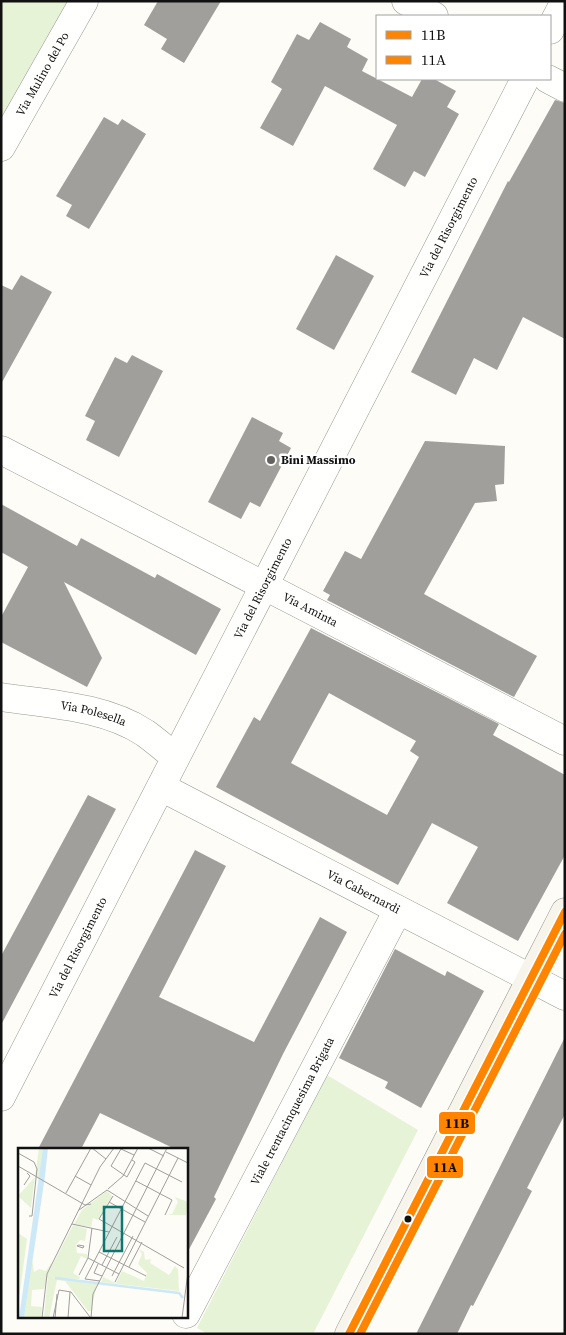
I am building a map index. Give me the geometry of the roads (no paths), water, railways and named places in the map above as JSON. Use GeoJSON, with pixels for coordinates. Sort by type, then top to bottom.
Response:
{"type":"FeatureCollection","features":[{"type":"Feature","properties":{"kind":"street","name":"Via Mulino del Po"},"geometry":{"type":"LineString","coordinates":[[1,147],[84,1]]}},
{"type":"Feature","properties":{"kind":"street"},"geometry":{"type":"LineString","coordinates":[[406,1],[432,15]]}},
{"type":"Feature","properties":{"kind":"street"},"geometry":{"type":"LineString","coordinates":[[551,28],[565,1]]}},
{"type":"Feature","properties":{"kind":"street","name":"Via del Risorgimento"},"geometry":{"type":"LineString","coordinates":[[1,1097],[262,586],[524,80]]}},
{"type":"Feature","properties":{"kind":"street"},"geometry":{"type":"LineString","coordinates":[[550,80],[565,88]]}},
{"type":"Feature","properties":{"kind":"street","name":"Via Aminta"},"geometry":{"type":"LineString","coordinates":[[1,450],[565,741]]}},
{"type":"Feature","properties":{"kind":"street","name":"Via Polesella"},"geometry":{"type":"LineString","coordinates":[[1,697],[88,710],[118,720],[144,733],[175,757]]}},
{"type":"Feature","properties":{"kind":"street","name":"Via Cabernardi"},"geometry":{"type":"LineString","coordinates":[[160,787],[565,996]]}},
{"type":"Feature","properties":{"kind":"street","name":"Viale trentacinquesima Brigata"},"geometry":{"type":"LineString","coordinates":[[188,1311],[398,910]]}},
{"type":"Feature","properties":{"kind":"street"},"geometry":{"type":"LineString","coordinates":[[349,1334],[565,912]]}},
{"type":"Feature","properties":{"kind":"street","name":"Viale trentacinquesima Brigata"},"geometry":{"type":"LineString","coordinates":[[176,1334],[184,1318]]}},
{"type":"Feature","properties":{"kind":"place","name":"Bini Massimo"},"geometry":{"type":"Point","coordinates":[271,460]}}]}
